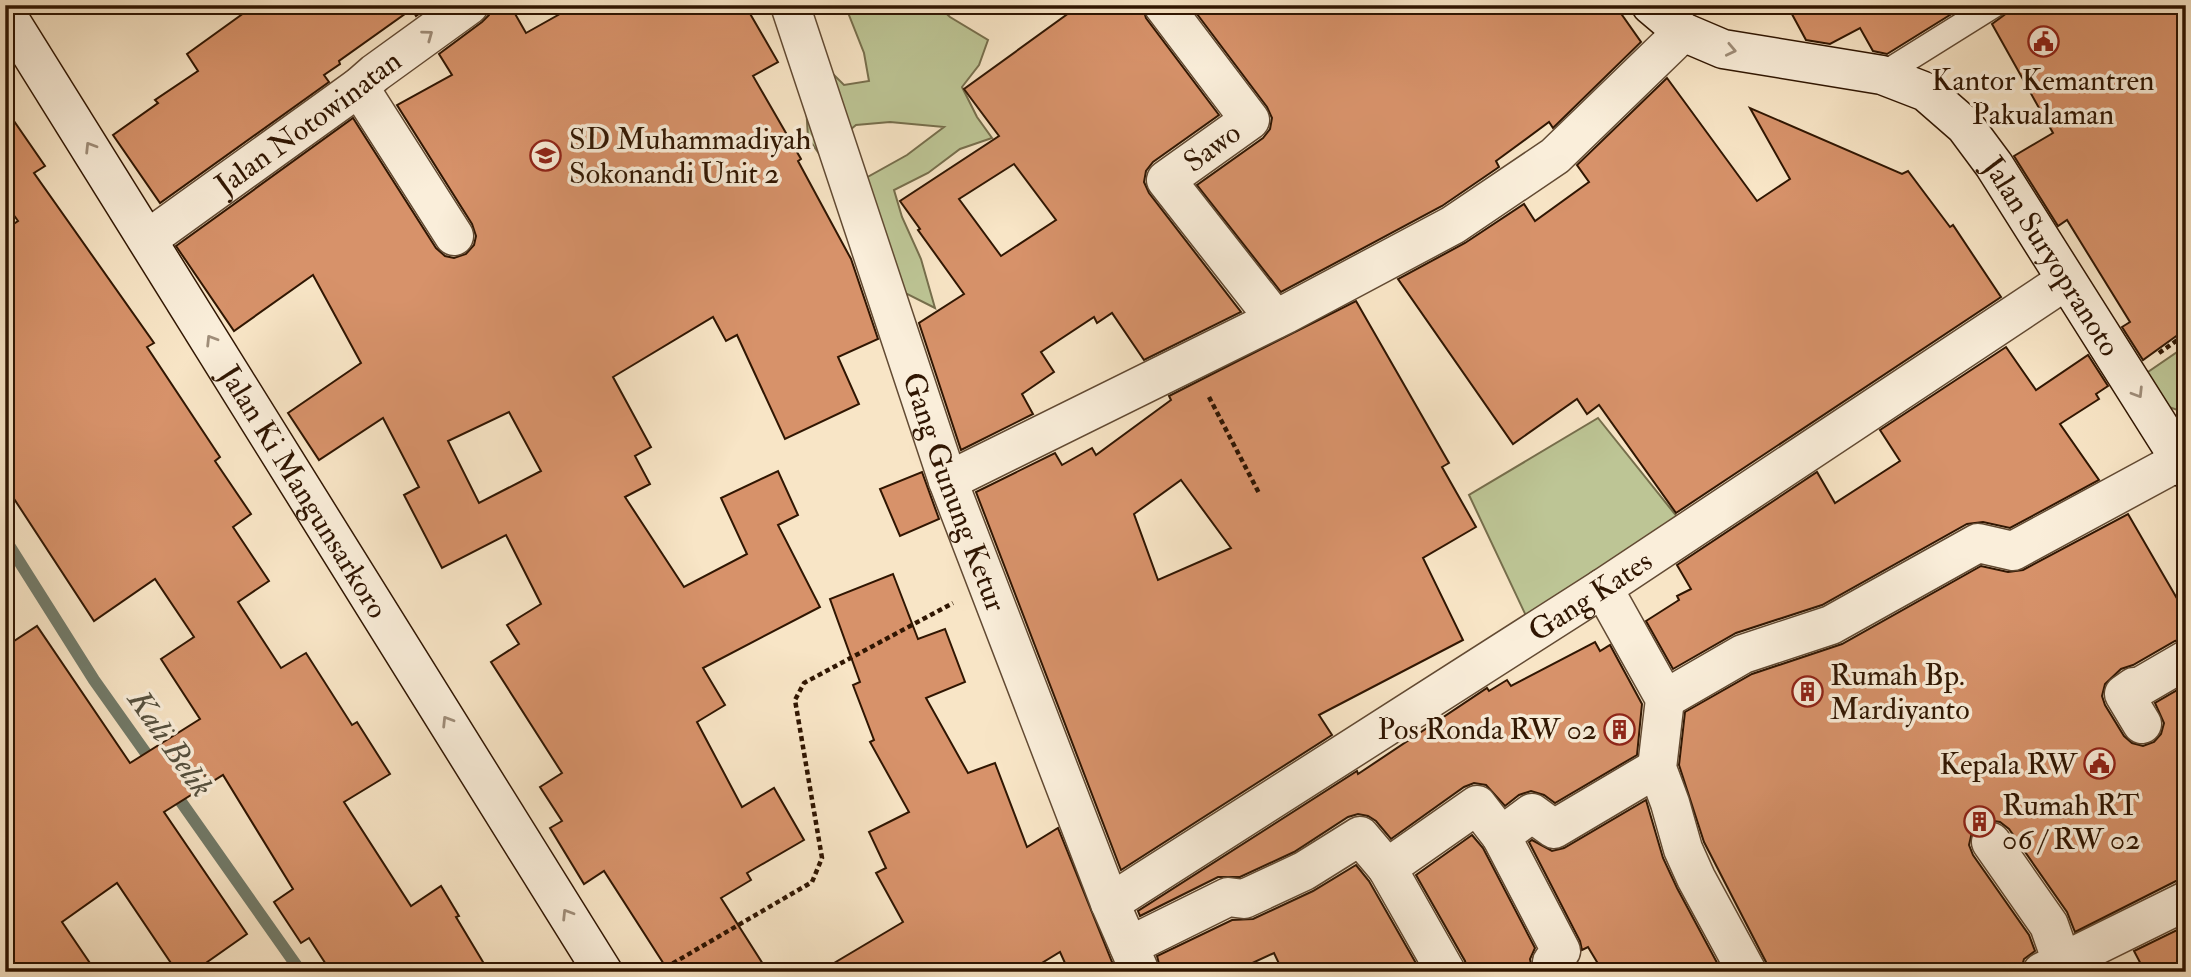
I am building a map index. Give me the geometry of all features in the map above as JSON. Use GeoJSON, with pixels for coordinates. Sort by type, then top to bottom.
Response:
{"type":"FeatureCollection","features":[{"type":"Feature","properties":{"kind":"street","name":"Jalan Notowinatan"},"geometry":{"type":"LineString","coordinates":[[148,239],[469,5]]}},
{"type":"Feature","properties":{"kind":"street","name":"Gang Gunung Ketur"},"geometry":{"type":"LineString","coordinates":[[790,5],[948,481],[1134,959]]}},
{"type":"Feature","properties":{"kind":"street","name":"Sawo"},"geometry":{"type":"LineString","coordinates":[[1163,5],[1250,120],[1166,180],[1275,319]]}},
{"type":"Feature","properties":{"kind":"street","name":"Jalan Suryopranoto"},"geometry":{"type":"LineString","coordinates":[[1651,5],[1683,32],[1723,49],[1882,75],[1926,92],[1965,126],[1994,165],[2183,465]]}},
{"type":"Feature","properties":{"kind":"street","name":"Jalan Ki Mangunsarkoro"},"geometry":{"type":"LineString","coordinates":[[5,12],[603,972]]}},
{"type":"Feature","properties":{"kind":"street"},"geometry":{"type":"LineString","coordinates":[[948,481],[1191,362],[1453,225],[1555,156],[1683,32]]}},
{"type":"Feature","properties":{"kind":"street"},"geometry":{"type":"LineString","coordinates":[[359,87],[454,236]]}},
{"type":"Feature","properties":{"kind":"street","name":"Gang Kates"},"geometry":{"type":"LineString","coordinates":[[1110,903],[1602,589],[2065,281]]}},
{"type":"Feature","properties":{"kind":"street"},"geometry":{"type":"LineString","coordinates":[[1665,698],[1743,654],[1831,625],[1978,543],[2013,551],[2183,465]]}},
{"type":"Feature","properties":{"kind":"street"},"geometry":{"type":"LineString","coordinates":[[1602,589],[1665,698],[1657,768],[1683,849],[1747,972]]}},
{"type":"Feature","properties":{"kind":"street"},"geometry":{"type":"LineString","coordinates":[[2141,724],[2124,694],[2186,660]]}},
{"type":"Feature","properties":{"kind":"street"},"geometry":{"type":"LineString","coordinates":[[1501,836],[1532,813],[1554,829],[1657,768]]}},
{"type":"Feature","properties":{"kind":"street"},"geometry":{"type":"LineString","coordinates":[[1387,868],[1477,805],[1501,836],[1561,951],[1552,962],[1557,972]]}},
{"type":"Feature","properties":{"kind":"street"},"geometry":{"type":"LineString","coordinates":[[1134,959],[1228,897],[1244,899],[1292,877],[1360,836],[1387,868],[1446,972]]}},
{"type":"Feature","properties":{"kind":"street"},"geometry":{"type":"LineString","coordinates":[[1991,842],[2049,925],[2052,967],[2186,901]]}},
{"type":"Feature","properties":{"kind":"lane"},"geometry":{"type":"LineString","coordinates":[[1882,75],[1994,5]]}},
{"type":"Feature","properties":{"kind":"path"},"geometry":{"type":"LineString","coordinates":[[1191,362],[1260,495]]}},
{"type":"Feature","properties":{"kind":"path"},"geometry":{"type":"LineString","coordinates":[[658,972],[812,882],[821,858],[795,699],[804,683],[988,585]]}},
{"type":"Feature","properties":{"kind":"green space"},"geometry":{"type":"Polygon","coordinates":[[[845,5],[937,5],[950,17],[988,40],[979,65],[962,87],[977,117],[992,138],[960,149],[928,173],[894,190],[902,217],[921,259],[935,308],[890,282],[848,188],[907,155],[944,127],[890,122],[856,125],[820,155],[808,138],[805,88],[823,64],[844,85],[869,81],[864,53],[845,5]]]}},
{"type":"Feature","properties":{"kind":"green space"},"geometry":{"type":"Polygon","coordinates":[[[2186,346],[2186,413],[2166,406],[2145,374],[2186,346]]]}},
{"type":"Feature","properties":{"kind":"green space"},"geometry":{"type":"Polygon","coordinates":[[[1598,418],[1678,518],[1528,620],[1469,495],[1598,418]]]}},
{"type":"Feature","properties":{"kind":"building"},"geometry":{"type":"Polygon","coordinates":[[[255,5],[431,5],[416,16],[412,9],[339,61],[340,64],[324,75],[329,82],[160,203],[113,135],[158,103],[155,100],[198,71],[187,54],[255,5]]]}},
{"type":"Feature","properties":{"kind":"building"},"geometry":{"type":"Polygon","coordinates":[[[490,5],[510,5],[526,33],[576,5],[745,5],[778,62],[753,76],[801,159],[798,161],[851,259],[878,339],[838,357],[859,404],[785,439],[737,335],[726,341],[713,317],[613,377],[651,447],[635,456],[650,484],[625,497],[684,587],[747,554],[721,498],[778,471],[798,515],[778,525],[820,607],[703,668],[725,705],[697,722],[742,807],[774,788],[804,840],[747,873],[751,880],[721,898],[768,972],[669,972],[604,871],[584,884],[550,828],[562,821],[540,787],[562,773],[491,662],[519,644],[507,625],[541,604],[506,535],[442,568],[404,495],[419,487],[383,418],[319,460],[288,413],[361,363],[313,275],[234,331],[176,246],[353,118],[436,248],[445,256],[454,258],[466,254],[474,245],[476,236],[472,224],[397,105],[452,75],[439,54],[489,15],[490,5]],[[509,412],[448,441],[479,503],[541,471],[509,412]]]}},
{"type":"Feature","properties":{"kind":"building"},"geometry":{"type":"Polygon","coordinates":[[[1080,5],[1142,5],[1146,18],[1219,115],[1153,162],[1146,171],[1144,182],[1149,193],[1241,312],[1144,360],[1112,313],[1097,323],[1094,317],[1041,352],[1054,372],[1022,394],[1033,414],[961,450],[919,323],[964,294],[900,201],[999,136],[964,89],[1080,5]],[[1014,164],[959,199],[1001,256],[1056,220],[1014,164]]]}},
{"type":"Feature","properties":{"kind":"building"},"geometry":{"type":"Polygon","coordinates":[[[1201,5],[1615,5],[1641,42],[1553,128],[1549,122],[1496,161],[1499,167],[1442,206],[1281,292],[1197,185],[1263,138],[1270,129],[1272,118],[1267,107],[1194,10],[1201,5]]]}},
{"type":"Feature","properties":{"kind":"building"},"geometry":{"type":"Polygon","coordinates":[[[1787,5],[1966,5],[1887,54],[1873,51],[1860,28],[1830,44],[1806,40],[1787,5]]]}},
{"type":"Feature","properties":{"kind":"building"},"geometry":{"type":"Polygon","coordinates":[[[2009,5],[2186,5],[2186,329],[2143,360],[2122,327],[2130,322],[2067,220],[2058,226],[2014,156],[2053,133],[1992,24],[2007,13],[2009,5]]]}},
{"type":"Feature","properties":{"kind":"building"},"geometry":{"type":"Polygon","coordinates":[[[1667,78],[1757,201],[1790,179],[1750,108],[1902,174],[1908,171],[1950,227],[1953,225],[2001,297],[1676,513],[1599,405],[1587,414],[1577,399],[1513,444],[1398,279],[1465,243],[1524,204],[1535,221],[1589,182],[1577,165],[1667,78]]]}},
{"type":"Feature","properties":{"kind":"building"},"geometry":{"type":"Polygon","coordinates":[[[5,108],[45,166],[34,173],[154,343],[147,347],[220,457],[215,461],[251,514],[233,527],[269,581],[238,602],[281,668],[306,653],[352,725],[357,722],[390,774],[344,802],[411,906],[441,886],[489,972],[331,972],[309,938],[301,943],[274,902],[293,889],[223,775],[164,812],[247,934],[193,972],[177,972],[117,883],[62,922],[96,972],[5,972],[5,647],[37,626],[130,763],[200,719],[161,659],[194,637],[155,579],[94,621],[5,485],[5,230],[18,221],[5,203],[5,108]]]}},
{"type":"Feature","properties":{"kind":"building"},"geometry":{"type":"Polygon","coordinates":[[[1356,301],[1449,463],[1442,467],[1476,527],[1423,558],[1463,640],[1319,715],[1332,735],[1121,870],[976,492],[1055,453],[1062,465],[1092,448],[1096,455],[1171,400],[1169,396],[1356,301]],[[1181,480],[1134,514],[1158,580],[1231,548],[1181,480]]]}},
{"type":"Feature","properties":{"kind":"building"},"geometry":{"type":"Polygon","coordinates":[[[2006,347],[2036,390],[2088,355],[2108,386],[2096,394],[2099,399],[2060,424],[2099,480],[2010,528],[1983,522],[1967,524],[1822,605],[1736,633],[1673,669],[1646,621],[1679,600],[1677,596],[1691,589],[1677,565],[1817,472],[1835,503],[1900,461],[1880,430],[2006,347]]]}},
{"type":"Feature","properties":{"kind":"building"},"geometry":{"type":"Polygon","coordinates":[[[922,472],[939,519],[900,536],[880,489],[922,472]]]}},
{"type":"Feature","properties":{"kind":"building"},"geometry":{"type":"Polygon","coordinates":[[[2128,514],[2186,614],[2186,638],[2121,669],[2105,684],[2102,696],[2124,736],[2132,743],[2143,746],[2154,742],[2161,734],[2164,723],[2155,703],[2186,685],[2186,879],[2176,881],[2075,932],[2067,912],[2009,829],[2000,822],[1988,820],[1972,832],[1969,845],[1973,855],[2029,935],[2035,951],[2024,959],[2020,972],[1769,972],[1704,842],[1679,765],[1685,712],[1752,674],[1842,644],[1981,566],[2008,572],[2023,570],[2128,514]]]}},
{"type":"Feature","properties":{"kind":"building"},"geometry":{"type":"Polygon","coordinates":[[[893,574],[918,639],[945,629],[965,682],[926,698],[968,773],[995,763],[1027,847],[1058,828],[1116,972],[1069,972],[1060,952],[1027,972],[819,972],[903,922],[876,873],[886,868],[869,832],[909,812],[870,742],[874,740],[853,685],[860,682],[830,599],[893,574]]]}},
{"type":"Feature","properties":{"kind":"building"},"geometry":{"type":"Polygon","coordinates":[[[1595,642],[1600,651],[1610,645],[1642,704],[1637,755],[1555,803],[1544,795],[1531,791],[1519,795],[1505,806],[1486,785],[1474,783],[1464,787],[1391,839],[1376,821],[1368,816],[1358,814],[1348,817],[1294,852],[1240,877],[1218,877],[1140,916],[1138,911],[1357,771],[1358,774],[1487,688],[1489,691],[1507,680],[1511,686],[1595,642]]]}},
{"type":"Feature","properties":{"kind":"building"},"geometry":{"type":"Polygon","coordinates":[[[1646,800],[1663,858],[1722,972],[1603,972],[1588,947],[1582,950],[1580,941],[1529,842],[1532,840],[1552,851],[1564,848],[1646,800]]]}},
{"type":"Feature","properties":{"kind":"building"},"geometry":{"type":"Polygon","coordinates":[[[1472,835],[1483,848],[1535,948],[1530,959],[1532,969],[1526,972],[1468,972],[1465,961],[1416,875],[1472,835]]]}},
{"type":"Feature","properties":{"kind":"building"},"geometry":{"type":"Polygon","coordinates":[[[1356,865],[1369,881],[1421,972],[1283,972],[1274,953],[1233,972],[1161,972],[1157,956],[1232,920],[1253,919],[1313,891],[1356,865]]]}},
{"type":"Feature","properties":{"kind":"building"},"geometry":{"type":"Polygon","coordinates":[[[2177,930],[2186,946],[2186,972],[2145,972],[2134,951],[2177,930]]]}},
{"type":"Feature","properties":{"kind":"waterway","name":"Kali Belik"},"geometry":{"type":"LineString","coordinates":[[5,539],[94,680],[155,766]]}},
{"type":"Feature","properties":{"kind":"waterway","name":"Kali Belik"},"geometry":{"type":"LineString","coordinates":[[172,789],[301,972]]}},
{"type":"Feature","properties":{"kind":"place","name":"Kantor Kemantren Pakualaman"},"geometry":{"type":"Point","coordinates":[2043,42]}},
{"type":"Feature","properties":{"kind":"place","name":"SD Muhammadiyah Sokonandi Unit 2"},"geometry":{"type":"Point","coordinates":[546,156]}},
{"type":"Feature","properties":{"kind":"place","name":"Rumah Bp. Mardiyanto"},"geometry":{"type":"Point","coordinates":[1807,692]}},
{"type":"Feature","properties":{"kind":"place","name":"Pos Ronda RW 02"},"geometry":{"type":"Point","coordinates":[1620,729]}},
{"type":"Feature","properties":{"kind":"place","name":"Kepala RW"},"geometry":{"type":"Point","coordinates":[2100,764]}},
{"type":"Feature","properties":{"kind":"place","name":"Rumah RT 06 / RW 02"},"geometry":{"type":"Point","coordinates":[1979,822]}}]}
